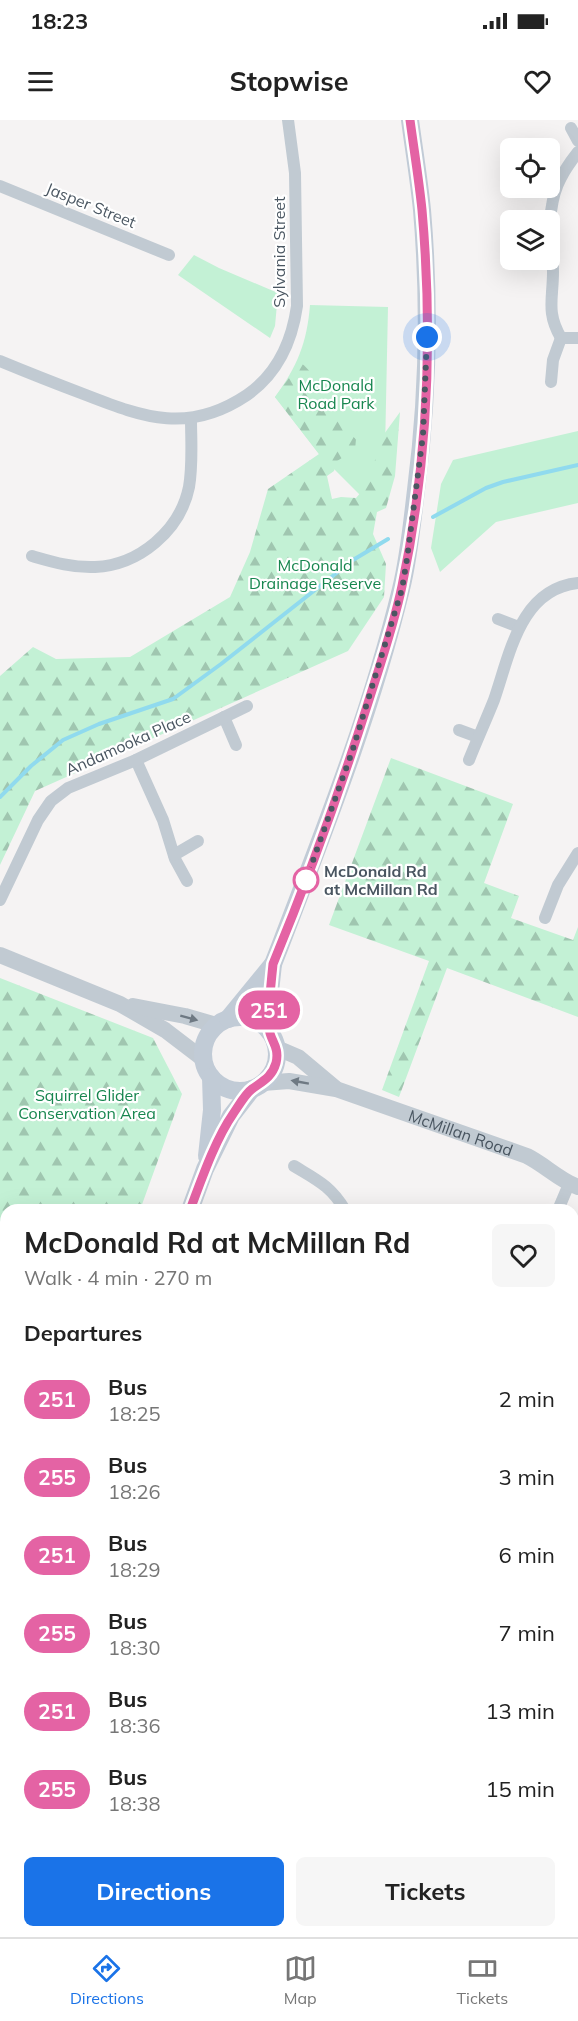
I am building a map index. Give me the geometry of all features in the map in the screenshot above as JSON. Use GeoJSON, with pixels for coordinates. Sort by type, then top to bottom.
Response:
{"type":"FeatureCollection","features":[{"type":"Feature","properties":{"kind":"main road"},"geometry":{"type":"LineString","coordinates":[[269,1031],[273,964],[352,752],[402,589],[407,559],[426,405],[427,325],[422,209],[410,120]]}},
{"type":"Feature","properties":{"kind":"main road"},"geometry":{"type":"LineString","coordinates":[[257,1086],[241,1091],[230,1090],[219,1085],[206,1069],[203,1047],[208,1035],[273,964]]}},
{"type":"Feature","properties":{"kind":"main road"},"geometry":{"type":"LineString","coordinates":[[192,1204],[205,1169],[231,1116],[257,1086],[272,1074],[276,1062],[277,1048],[269,1031],[261,1023],[251,1018],[239,1017],[222,1022]]}},
{"type":"Feature","properties":{"kind":"main road"},"geometry":{"type":"LineString","coordinates":[[205,1169],[212,1110],[211,1077]]}},
{"type":"Feature","properties":{"kind":"street","name":"Sylvania Street"},"geometry":{"type":"LineString","coordinates":[[0,362],[138,414],[172,419],[205,416],[222,409],[255,389],[269,375],[289,342],[297,306],[295,173],[288,120]]}},
{"type":"Feature","properties":{"kind":"street"},"geometry":{"type":"LineString","coordinates":[[571,128],[578,141]]}},
{"type":"Feature","properties":{"kind":"street"},"geometry":{"type":"LineString","coordinates":[[548,210],[547,202],[578,152]]}},
{"type":"Feature","properties":{"kind":"street","name":"Jasper Street"},"geometry":{"type":"LineString","coordinates":[[0,186],[169,255]]}},
{"type":"Feature","properties":{"kind":"street"},"geometry":{"type":"LineString","coordinates":[[547,270],[551,313],[561,338],[553,360],[551,382]]}},
{"type":"Feature","properties":{"kind":"street"},"geometry":{"type":"LineString","coordinates":[[561,338],[578,338]]}},
{"type":"Feature","properties":{"kind":"street"},"geometry":{"type":"LineString","coordinates":[[32,556],[78,567],[97,567],[132,558],[162,537],[174,523],[184,505],[189,488],[191,418]]}},
{"type":"Feature","properties":{"kind":"street"},"geometry":{"type":"LineString","coordinates":[[469,760],[519,627],[533,605],[543,596],[556,588],[578,584]]}},
{"type":"Feature","properties":{"kind":"street"},"geometry":{"type":"LineString","coordinates":[[498,619],[519,627]]}},
{"type":"Feature","properties":{"kind":"street","name":"Andamooka Place"},"geometry":{"type":"LineString","coordinates":[[0,900],[38,820],[51,801],[68,788],[136,760],[247,706]]}},
{"type":"Feature","properties":{"kind":"street"},"geometry":{"type":"LineString","coordinates":[[224,717],[236,745]]}},
{"type":"Feature","properties":{"kind":"street"},"geometry":{"type":"LineString","coordinates":[[459,730],[478,737]]}},
{"type":"Feature","properties":{"kind":"street"},"geometry":{"type":"LineString","coordinates":[[136,760],[163,820],[174,855],[187,881]]}},
{"type":"Feature","properties":{"kind":"street"},"geometry":{"type":"LineString","coordinates":[[174,855],[198,841]]}},
{"type":"Feature","properties":{"kind":"street"},"geometry":{"type":"LineString","coordinates":[[545,918],[558,885],[578,853]]}},
{"type":"Feature","properties":{"kind":"street"},"geometry":{"type":"LineString","coordinates":[[0,955],[120,1004],[165,1030],[203,1059]]}},
{"type":"Feature","properties":{"kind":"street"},"geometry":{"type":"LineString","coordinates":[[120,1004],[222,1022]]}},
{"type":"Feature","properties":{"kind":"street","name":"McMillan Road"},"geometry":{"type":"LineString","coordinates":[[277,1048],[298,1057],[336,1089]]}},
{"type":"Feature","properties":{"kind":"street","name":"McMillan Road"},"geometry":{"type":"LineString","coordinates":[[257,1086],[289,1080],[336,1089],[527,1156],[574,1186]]}},
{"type":"Feature","properties":{"kind":"street"},"geometry":{"type":"LineString","coordinates":[[294,1166],[328,1186],[342,1204]]}},
{"type":"Feature","properties":{"kind":"street"},"geometry":{"type":"LineString","coordinates":[[297,1184],[306,1174]]}},
{"type":"Feature","properties":{"kind":"street"},"geometry":{"type":"LineString","coordinates":[[562,1204],[574,1186]]}},
{"type":"Feature","properties":{"kind":"green space"},"geometry":{"type":"Polygon","coordinates":[[[194,255],[278,293],[275,326],[270,338],[178,275],[194,255]]]}},
{"type":"Feature","properties":{"kind":"green space","name":"McDonald Road Park"},"geometry":{"type":"Polygon","coordinates":[[[310,305],[388,307],[385,450],[377,512],[319,454],[275,397],[300,354],[310,305]]]}},
{"type":"Feature","properties":{"kind":"green space","name":"McDonald Drainage Reserve"},"geometry":{"type":"Polygon","coordinates":[[[298,361],[309,370],[321,397],[332,414],[356,439],[355,450],[337,461],[334,471],[327,476],[332,499],[356,498],[368,484],[379,441],[400,412],[395,476],[386,508],[377,512],[373,534],[386,564],[384,597],[348,651],[35,791],[0,865],[0,676],[33,647],[56,659],[130,657],[230,597],[250,552],[268,489],[319,454],[275,397],[298,361]]]}},
{"type":"Feature","properties":{"kind":"green space"},"geometry":{"type":"Polygon","coordinates":[[[578,431],[578,503],[496,522],[440,572],[431,548],[441,484],[453,460],[578,431]]]}},
{"type":"Feature","properties":{"kind":"green space"},"geometry":{"type":"Polygon","coordinates":[[[391,758],[513,804],[484,883],[519,896],[511,918],[573,940],[578,927],[578,1017],[447,968],[399,1097],[382,1090],[429,961],[329,925],[391,758]]]}},
{"type":"Feature","properties":{"kind":"green space","name":"Squirrel Glider Conservation Area"},"geometry":{"type":"Polygon","coordinates":[[[0,978],[153,1038],[182,1094],[142,1204],[0,1204],[0,978]]]}},
{"type":"Feature","properties":{"kind":"waterway"},"geometry":{"type":"LineString","coordinates":[[433,517],[486,488],[578,465]]}},
{"type":"Feature","properties":{"kind":"waterway"},"geometry":{"type":"LineString","coordinates":[[0,797],[31,766],[63,740],[99,724],[173,699],[353,560],[388,539]]}},
{"type":"Feature","properties":{"kind":"bus line","name":"251"},"geometry":{"type":"LineString","coordinates":[[192,1204],[205,1169],[231,1116],[252,1089],[258,1087],[272,1074],[277,1048],[269,1031],[273,964],[352,752],[402,589],[426,405],[427,292],[422,209],[410,120]]}},
{"type":"Feature","properties":{"kind":"place","name":"McDonald Rd at McMillan Rd"},"geometry":{"type":"Point","coordinates":[306,880]}},
{"type":"Feature","properties":{"kind":"route"},"geometry":{"type":"LineString","coordinates":[[306,880],[352,752],[402,589],[426,405],[427,337]]}}]}
